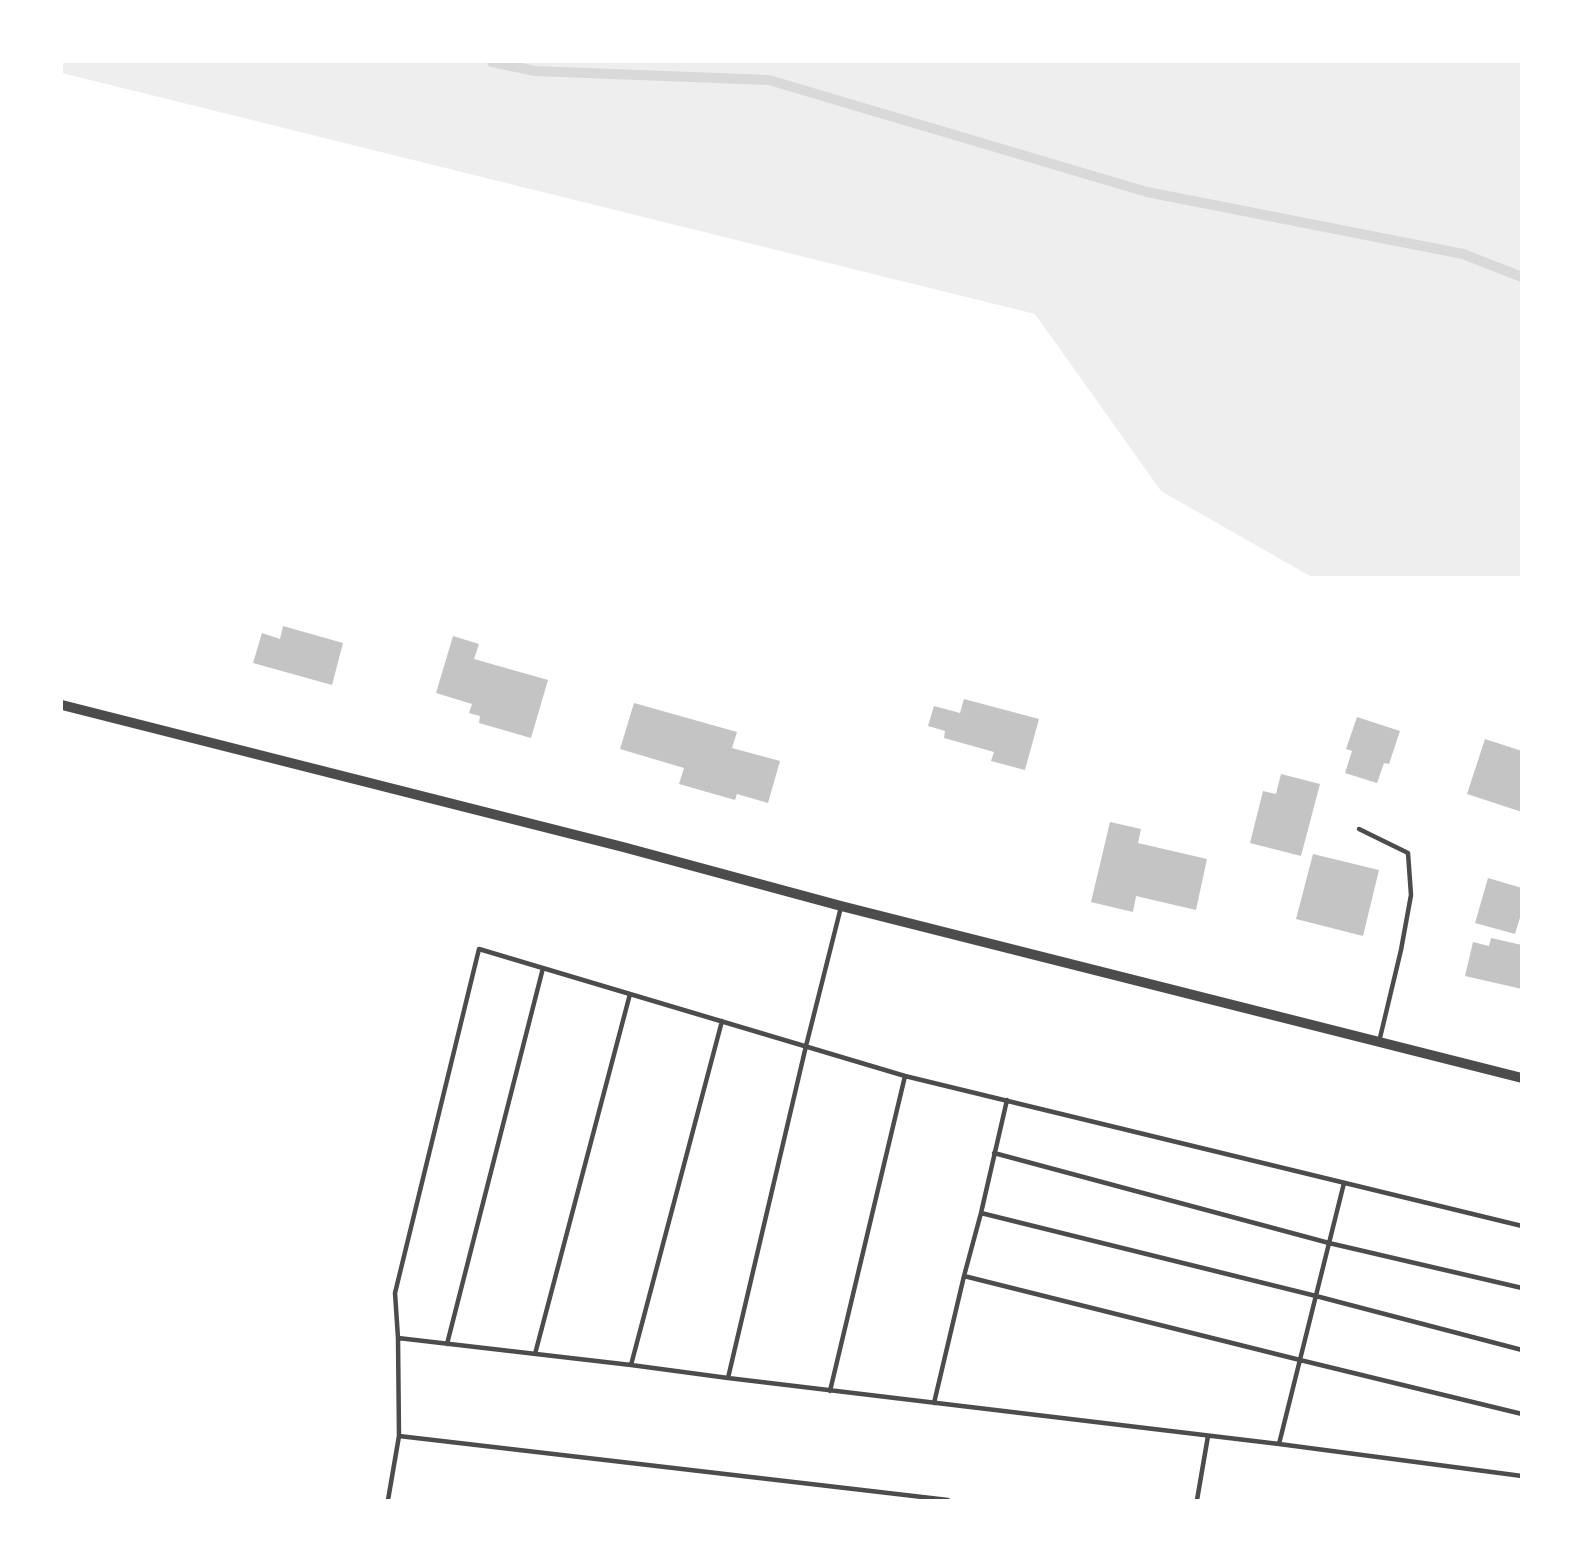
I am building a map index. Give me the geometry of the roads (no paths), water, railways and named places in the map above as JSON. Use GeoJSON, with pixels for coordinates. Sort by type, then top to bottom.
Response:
{"type":"FeatureCollection","features":[{"type":"Feature","properties":{"kind":"street"},"geometry":{"type":"LineString","coordinates":[[62,705],[1521,1078]]}},
{"type":"Feature","properties":{"kind":"lane"},"geometry":{"type":"LineString","coordinates":[[1359,829],[1408,853],[1410,895],[1401,950],[1379,1042]]}},
{"type":"Feature","properties":{"kind":"lane"},"geometry":{"type":"LineString","coordinates":[[728,1378],[841,906]]}},
{"type":"Feature","properties":{"kind":"lane"},"geometry":{"type":"LineString","coordinates":[[387,1500],[399,1436],[395,1293],[479,949],[905,1076],[1521,1226]]}},
{"type":"Feature","properties":{"kind":"lane"},"geometry":{"type":"LineString","coordinates":[[447,1344],[543,968]]}},
{"type":"Feature","properties":{"kind":"lane"},"geometry":{"type":"LineString","coordinates":[[535,1354],[630,994]]}},
{"type":"Feature","properties":{"kind":"lane"},"geometry":{"type":"LineString","coordinates":[[631,1365],[722,1021]]}},
{"type":"Feature","properties":{"kind":"lane"},"geometry":{"type":"LineString","coordinates":[[830,1391],[905,1076]]}},
{"type":"Feature","properties":{"kind":"lane"},"geometry":{"type":"LineString","coordinates":[[934,1403],[1007,1100]]}},
{"type":"Feature","properties":{"kind":"lane"},"geometry":{"type":"LineString","coordinates":[[994,1153],[1329,1243],[1521,1288]]}},
{"type":"Feature","properties":{"kind":"lane"},"geometry":{"type":"LineString","coordinates":[[1279,1444],[1344,1183]]}},
{"type":"Feature","properties":{"kind":"lane"},"geometry":{"type":"LineString","coordinates":[[981,1213],[1316,1296],[1521,1350]]}},
{"type":"Feature","properties":{"kind":"lane"},"geometry":{"type":"LineString","coordinates":[[964,1276],[1521,1414]]}},
{"type":"Feature","properties":{"kind":"lane"},"geometry":{"type":"LineString","coordinates":[[398,1338],[1279,1444],[1521,1476]]}},
{"type":"Feature","properties":{"kind":"lane"},"geometry":{"type":"LineString","coordinates":[[399,1436],[948,1500]]}},
{"type":"Feature","properties":{"kind":"lane"},"geometry":{"type":"LineString","coordinates":[[1197,1500],[1208,1436]]}},
{"type":"Feature","properties":{"kind":"waterway"},"geometry":{"type":"LineString","coordinates":[[492,62],[535,71],[769,80],[1147,192],[1463,254],[1522,277]]}}]}
